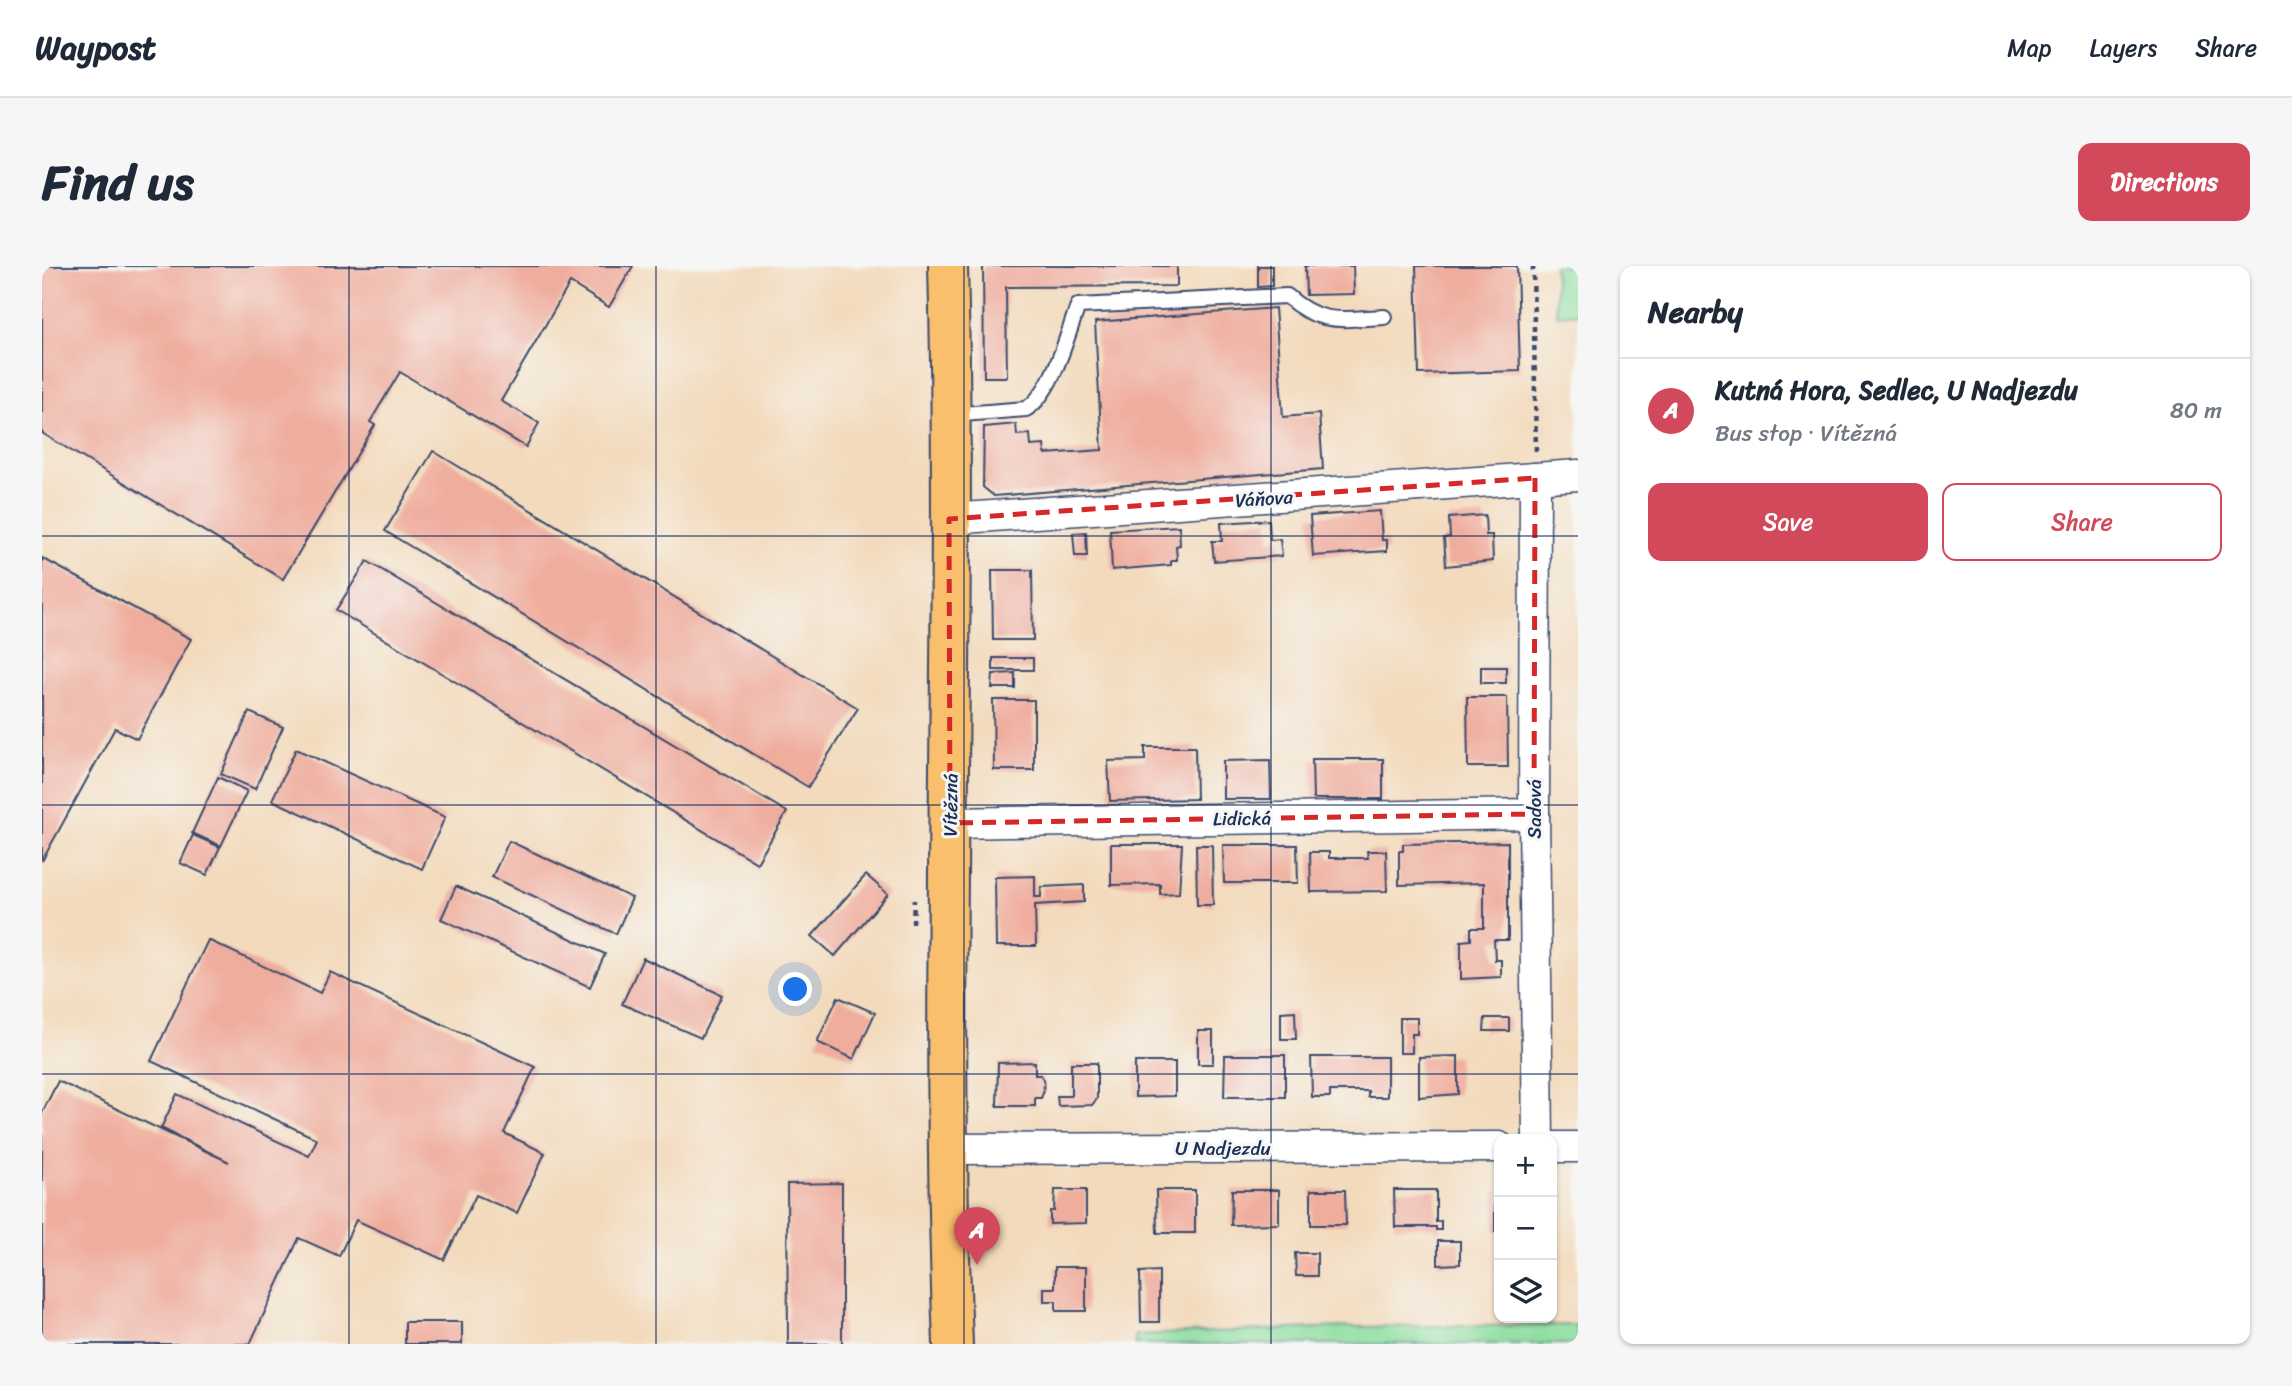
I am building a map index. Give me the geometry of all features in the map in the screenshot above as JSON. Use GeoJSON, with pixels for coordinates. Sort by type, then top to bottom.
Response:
{"type":"FeatureCollection","features":[{"type":"Feature","properties":{"kind":"main road","name":"Vítězná"},"geometry":{"type":"LineString","coordinates":[[948,266],[950,823],[946,1010],[953,1344]]}},
{"type":"Feature","properties":{"kind":"street","name":"Váňova"},"geometry":{"type":"LineString","coordinates":[[949,519],[1578,475]]}},
{"type":"Feature","properties":{"kind":"street","name":"Sadová"},"geometry":{"type":"LineString","coordinates":[[1535,478],[1534,814],[1538,1134]]}},
{"type":"Feature","properties":{"kind":"street","name":"Lidická"},"geometry":{"type":"LineString","coordinates":[[950,823],[1534,814]]}},
{"type":"Feature","properties":{"kind":"street","name":"U Nadjezdu"},"geometry":{"type":"LineString","coordinates":[[947,1149],[1494,1147]]}},
{"type":"Feature","properties":{"kind":"street"},"geometry":{"type":"LineString","coordinates":[[1557,1147],[1578,1147]]}},
{"type":"Feature","properties":{"kind":"lane"},"geometry":{"type":"LineString","coordinates":[[949,415],[1026,409],[1034,404],[1047,387],[1078,306],[1287,296],[1305,312],[1330,319],[1384,317]]}},
{"type":"Feature","properties":{"kind":"path"},"geometry":{"type":"LineString","coordinates":[[1534,266],[1535,478]]}},
{"type":"Feature","properties":{"kind":"highlighted area"},"geometry":{"type":"Polygon","coordinates":[[[1535,478],[1534,814],[950,823],[949,519],[1535,478]]]}},
{"type":"Feature","properties":{"kind":"green space"},"geometry":{"type":"Polygon","coordinates":[[[1554,266],[1578,266],[1578,313],[1557,315],[1554,266]]]}},
{"type":"Feature","properties":{"kind":"green space"},"geometry":{"type":"Polygon","coordinates":[[[1578,1325],[1578,1344],[1135,1344],[1135,1335],[1347,1327],[1578,1325]]]}},
{"type":"Feature","properties":{"kind":"building"},"geometry":{"type":"Polygon","coordinates":[[[42,266],[633,266],[609,307],[570,283],[501,401],[539,423],[526,447],[400,372],[370,422],[375,425],[283,579],[42,433],[42,266]]]}},
{"type":"Feature","properties":{"kind":"building"},"geometry":{"type":"Polygon","coordinates":[[[983,266],[1177,266],[1177,286],[1006,287],[1007,377],[984,377],[983,266]]]}},
{"type":"Feature","properties":{"kind":"building"},"geometry":{"type":"Polygon","coordinates":[[[1258,266],[1272,266],[1272,286],[1258,287],[1258,266]]]}},
{"type":"Feature","properties":{"kind":"building"},"geometry":{"type":"Polygon","coordinates":[[[1305,266],[1353,266],[1354,294],[1306,295],[1305,266]]]}},
{"type":"Feature","properties":{"kind":"building"},"geometry":{"type":"Polygon","coordinates":[[[1416,266],[1517,266],[1520,371],[1419,374],[1416,266]]]}},
{"type":"Feature","properties":{"kind":"building"},"geometry":{"type":"Polygon","coordinates":[[[1275,308],[1283,417],[1319,414],[1323,469],[994,496],[983,487],[984,427],[1016,424],[1017,435],[1030,434],[1031,446],[1044,445],[1045,454],[1102,450],[1095,322],[1275,308]]]}},
{"type":"Feature","properties":{"kind":"building"},"geometry":{"type":"Polygon","coordinates":[[[433,451],[858,708],[808,787],[385,531],[433,451]]]}},
{"type":"Feature","properties":{"kind":"building"},"geometry":{"type":"Polygon","coordinates":[[[1380,511],[1382,540],[1387,540],[1387,551],[1313,556],[1310,516],[1380,511]]]}},
{"type":"Feature","properties":{"kind":"building"},"geometry":{"type":"Polygon","coordinates":[[[1485,515],[1486,535],[1492,535],[1493,561],[1446,566],[1444,538],[1450,537],[1449,518],[1485,515]]]}},
{"type":"Feature","properties":{"kind":"building"},"geometry":{"type":"Polygon","coordinates":[[[1269,520],[1270,540],[1280,539],[1282,556],[1214,561],[1212,541],[1222,541],[1221,523],[1269,520]]]}},
{"type":"Feature","properties":{"kind":"building"},"geometry":{"type":"Polygon","coordinates":[[[1179,526],[1180,545],[1176,546],[1177,560],[1171,560],[1171,565],[1112,570],[1110,530],[1179,526]]]}},
{"type":"Feature","properties":{"kind":"building"},"geometry":{"type":"Polygon","coordinates":[[[1086,532],[1087,556],[1075,556],[1073,533],[1086,532]]]}},
{"type":"Feature","properties":{"kind":"building"},"geometry":{"type":"Polygon","coordinates":[[[42,558],[191,639],[137,739],[115,728],[42,861],[42,558]]]}},
{"type":"Feature","properties":{"kind":"building"},"geometry":{"type":"Polygon","coordinates":[[[367,561],[787,812],[757,863],[336,610],[367,561]]]}},
{"type":"Feature","properties":{"kind":"building"},"geometry":{"type":"Polygon","coordinates":[[[992,570],[1032,570],[1033,640],[993,640],[992,570]]]}},
{"type":"Feature","properties":{"kind":"building"},"geometry":{"type":"Polygon","coordinates":[[[993,658],[1033,658],[1033,670],[993,670],[993,658]]]}},
{"type":"Feature","properties":{"kind":"building"},"geometry":{"type":"Polygon","coordinates":[[[1481,667],[1506,667],[1506,683],[1481,683],[1481,667]]]}},
{"type":"Feature","properties":{"kind":"building"},"geometry":{"type":"Polygon","coordinates":[[[1015,673],[1015,688],[992,688],[993,674],[1015,673]]]}},
{"type":"Feature","properties":{"kind":"building"},"geometry":{"type":"Polygon","coordinates":[[[1467,697],[1507,697],[1508,767],[1468,767],[1467,697]]]}},
{"type":"Feature","properties":{"kind":"building"},"geometry":{"type":"Polygon","coordinates":[[[993,700],[1034,700],[1034,770],[994,770],[993,700]]]}},
{"type":"Feature","properties":{"kind":"building"},"geometry":{"type":"Polygon","coordinates":[[[249,712],[283,727],[255,789],[221,774],[249,712]]]}},
{"type":"Feature","properties":{"kind":"building"},"geometry":{"type":"Polygon","coordinates":[[[1145,747],[1195,747],[1196,799],[1110,801],[1108,761],[1145,760],[1145,747]]]}},
{"type":"Feature","properties":{"kind":"building"},"geometry":{"type":"Polygon","coordinates":[[[296,749],[445,817],[422,869],[272,800],[296,749]]]}},
{"type":"Feature","properties":{"kind":"building"},"geometry":{"type":"Polygon","coordinates":[[[1312,759],[1383,759],[1383,799],[1313,799],[1312,759]]]}},
{"type":"Feature","properties":{"kind":"building"},"geometry":{"type":"Polygon","coordinates":[[[1270,760],[1271,799],[1223,799],[1223,761],[1270,760]]]}},
{"type":"Feature","properties":{"kind":"building"},"geometry":{"type":"Polygon","coordinates":[[[218,777],[247,791],[221,846],[192,833],[218,777]]]}},
{"type":"Feature","properties":{"kind":"building"},"geometry":{"type":"Polygon","coordinates":[[[193,835],[220,847],[207,875],[180,863],[193,835]]]}},
{"type":"Feature","properties":{"kind":"building"},"geometry":{"type":"Polygon","coordinates":[[[509,841],[632,898],[616,934],[492,877],[509,841]]]}},
{"type":"Feature","properties":{"kind":"building"},"geometry":{"type":"Polygon","coordinates":[[[1508,842],[1508,940],[1494,940],[1495,960],[1501,960],[1501,977],[1461,979],[1461,941],[1471,940],[1471,928],[1484,928],[1484,883],[1399,885],[1399,851],[1403,851],[1403,844],[1508,842]]]}},
{"type":"Feature","properties":{"kind":"building"},"geometry":{"type":"Polygon","coordinates":[[[1111,844],[1182,844],[1179,893],[1160,894],[1160,884],[1111,885],[1111,844]]]}},
{"type":"Feature","properties":{"kind":"building"},"geometry":{"type":"Polygon","coordinates":[[[1196,845],[1212,845],[1213,905],[1197,905],[1196,845]]]}},
{"type":"Feature","properties":{"kind":"building"},"geometry":{"type":"Polygon","coordinates":[[[1223,845],[1297,845],[1298,883],[1224,883],[1223,845]]]}},
{"type":"Feature","properties":{"kind":"building"},"geometry":{"type":"Polygon","coordinates":[[[1367,851],[1386,851],[1387,891],[1311,892],[1310,852],[1329,852],[1329,858],[1368,858],[1367,851]]]}},
{"type":"Feature","properties":{"kind":"building"},"geometry":{"type":"Polygon","coordinates":[[[866,875],[888,894],[835,956],[812,936],[866,875]]]}},
{"type":"Feature","properties":{"kind":"building"},"geometry":{"type":"Polygon","coordinates":[[[1035,876],[1035,897],[1041,897],[1041,887],[1084,885],[1084,902],[1035,905],[1036,946],[996,946],[995,877],[1035,876]]]}},
{"type":"Feature","properties":{"kind":"building"},"geometry":{"type":"Polygon","coordinates":[[[456,886],[605,954],[590,987],[441,919],[456,886]]]}},
{"type":"Feature","properties":{"kind":"building"},"geometry":{"type":"Polygon","coordinates":[[[208,940],[320,993],[330,972],[535,1067],[504,1133],[545,1153],[517,1213],[476,1195],[444,1260],[356,1220],[339,1256],[299,1238],[250,1344],[42,1344],[42,1113],[58,1081],[229,1162],[161,1128],[177,1094],[309,1156],[317,1139],[151,1061],[208,940]]]}},
{"type":"Feature","properties":{"kind":"building"},"geometry":{"type":"Polygon","coordinates":[[[643,958],[722,995],[701,1038],[622,1004],[643,958]]]}},
{"type":"Feature","properties":{"kind":"building"},"geometry":{"type":"Polygon","coordinates":[[[838,997],[875,1013],[854,1059],[817,1042],[838,997]]]}},
{"type":"Feature","properties":{"kind":"building"},"geometry":{"type":"Polygon","coordinates":[[[1295,1011],[1296,1039],[1281,1039],[1281,1012],[1295,1011]]]}},
{"type":"Feature","properties":{"kind":"building"},"geometry":{"type":"Polygon","coordinates":[[[1400,1018],[1417,1018],[1417,1034],[1412,1034],[1412,1053],[1400,1053],[1400,1018]]]}},
{"type":"Feature","properties":{"kind":"building"},"geometry":{"type":"Polygon","coordinates":[[[1485,1018],[1509,1018],[1509,1031],[1484,1031],[1485,1018]]]}},
{"type":"Feature","properties":{"kind":"building"},"geometry":{"type":"Polygon","coordinates":[[[1198,1031],[1213,1031],[1213,1064],[1198,1064],[1198,1031]]]}},
{"type":"Feature","properties":{"kind":"building"},"geometry":{"type":"Polygon","coordinates":[[[1225,1055],[1285,1055],[1285,1097],[1224,1097],[1225,1055]]]}},
{"type":"Feature","properties":{"kind":"building"},"geometry":{"type":"Polygon","coordinates":[[[1458,1056],[1458,1094],[1419,1097],[1419,1057],[1458,1056]]]}},
{"type":"Feature","properties":{"kind":"building"},"geometry":{"type":"Polygon","coordinates":[[[1311,1057],[1387,1057],[1387,1097],[1368,1097],[1368,1091],[1330,1091],[1330,1097],[1312,1097],[1311,1057]]]}},
{"type":"Feature","properties":{"kind":"building"},"geometry":{"type":"Polygon","coordinates":[[[1035,1062],[1035,1075],[1041,1075],[1044,1080],[1043,1093],[1041,1098],[1035,1098],[1035,1106],[997,1106],[998,1063],[1035,1062]]]}},
{"type":"Feature","properties":{"kind":"building"},"geometry":{"type":"Polygon","coordinates":[[[1135,1062],[1175,1062],[1175,1096],[1135,1097],[1135,1062]]]}},
{"type":"Feature","properties":{"kind":"building"},"geometry":{"type":"Polygon","coordinates":[[[1071,1063],[1097,1063],[1097,1099],[1092,1105],[1058,1106],[1057,1096],[1071,1096],[1071,1063]]]}},
{"type":"Feature","properties":{"kind":"building"},"geometry":{"type":"Polygon","coordinates":[[[842,1183],[842,1344],[788,1344],[787,1184],[842,1183]]]}},
{"type":"Feature","properties":{"kind":"building"},"geometry":{"type":"Polygon","coordinates":[[[1055,1190],[1086,1190],[1086,1223],[1050,1224],[1055,1190]]]}},
{"type":"Feature","properties":{"kind":"building"},"geometry":{"type":"Polygon","coordinates":[[[1156,1190],[1195,1190],[1195,1233],[1157,1233],[1156,1190]]]}},
{"type":"Feature","properties":{"kind":"building"},"geometry":{"type":"Polygon","coordinates":[[[1232,1190],[1279,1190],[1279,1224],[1231,1225],[1232,1190]]]}},
{"type":"Feature","properties":{"kind":"building"},"geometry":{"type":"Polygon","coordinates":[[[1311,1190],[1345,1190],[1346,1225],[1311,1225],[1311,1190]]]}},
{"type":"Feature","properties":{"kind":"building"},"geometry":{"type":"Polygon","coordinates":[[[1394,1190],[1436,1190],[1436,1222],[1441,1221],[1441,1230],[1436,1230],[1436,1227],[1395,1227],[1394,1190]]]}},
{"type":"Feature","properties":{"kind":"building"},"geometry":{"type":"Polygon","coordinates":[[[1438,1241],[1460,1241],[1460,1264],[1438,1265],[1438,1241]]]}},
{"type":"Feature","properties":{"kind":"building"},"geometry":{"type":"Polygon","coordinates":[[[1295,1253],[1317,1253],[1317,1276],[1296,1276],[1295,1253]]]}},
{"type":"Feature","properties":{"kind":"building"},"geometry":{"type":"Polygon","coordinates":[[[1055,1267],[1086,1267],[1086,1311],[1056,1311],[1056,1301],[1044,1301],[1044,1288],[1055,1288],[1055,1267]]]}},
{"type":"Feature","properties":{"kind":"building"},"geometry":{"type":"Polygon","coordinates":[[[1159,1271],[1159,1322],[1141,1322],[1140,1272],[1159,1271]]]}},
{"type":"Feature","properties":{"kind":"building"},"geometry":{"type":"Polygon","coordinates":[[[405,1322],[462,1322],[462,1344],[405,1344],[405,1322]]]}},
{"type":"Feature","properties":{"kind":"place","name":"Kutná Hora, Sedlec, U Nadjezdu"},"geometry":{"type":"Point","coordinates":[977,1265]}}]}
